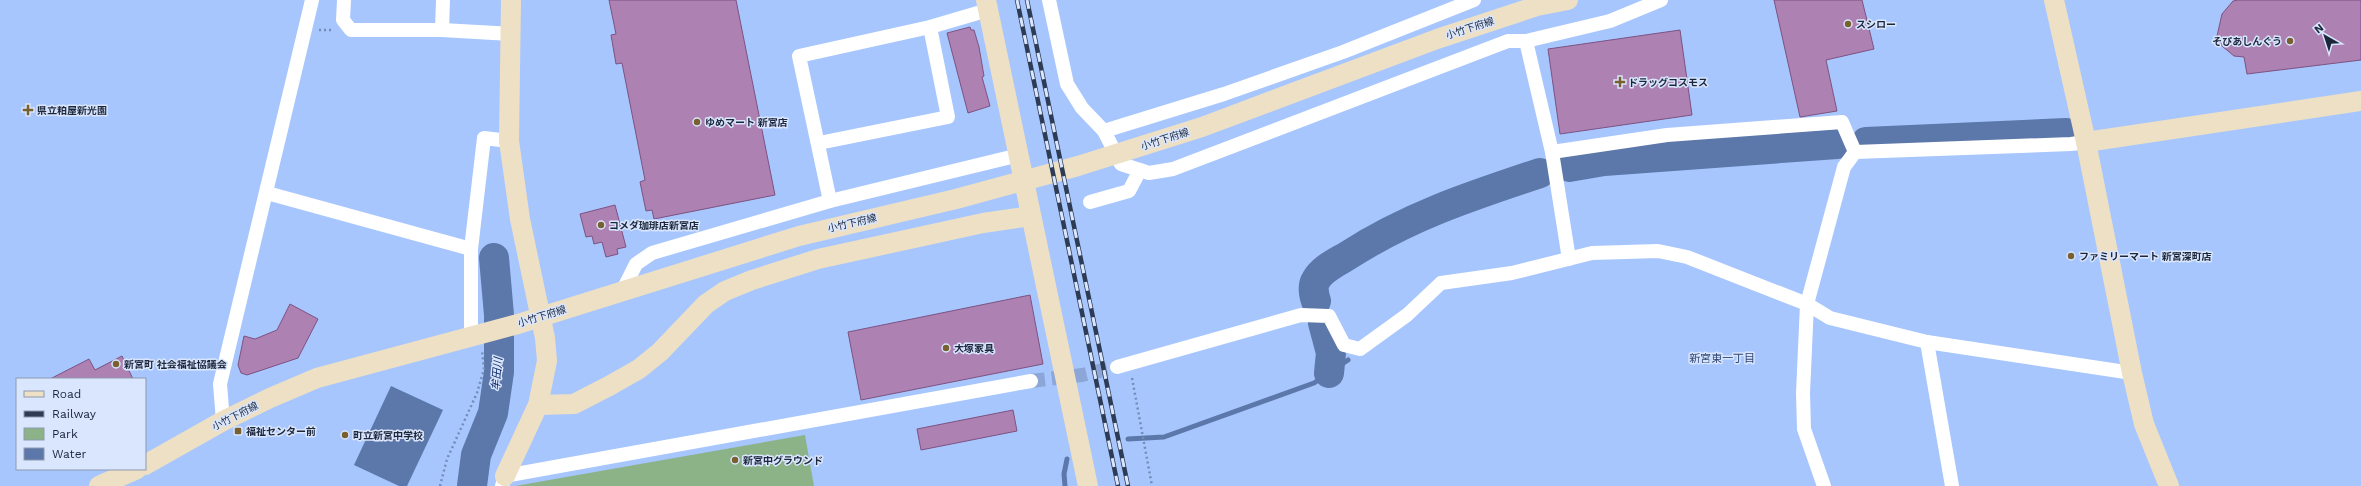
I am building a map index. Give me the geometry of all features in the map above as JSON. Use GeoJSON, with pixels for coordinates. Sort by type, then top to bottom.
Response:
{"type":"FeatureCollection","features":[{"type":"Feature","properties":{"kind":"street"},"geometry":{"type":"LineString","coordinates":[[223,421],[220,384],[312,0]]}},
{"type":"Feature","properties":{"kind":"street"},"geometry":{"type":"LineString","coordinates":[[344,0],[343,20],[351,30],[442,30],[512,34]]}},
{"type":"Feature","properties":{"kind":"street"},"geometry":{"type":"LineString","coordinates":[[442,30],[443,0]]}},
{"type":"Feature","properties":{"kind":"street"},"geometry":{"type":"LineString","coordinates":[[503,481],[538,405],[547,361],[540,317],[520,219],[509,141],[512,34],[511,0]]}},
{"type":"Feature","properties":{"kind":"street"},"geometry":{"type":"LineString","coordinates":[[1049,0],[1067,84],[1082,108],[1104,131],[1121,164],[1149,174],[1172,169],[1461,57],[1508,41],[1526,41],[1610,21],[1662,0]]}},
{"type":"Feature","properties":{"kind":"street"},"geometry":{"type":"LineString","coordinates":[[1104,131],[1224,94],[1328,57],[1474,0]]}},
{"type":"Feature","properties":{"kind":"street","name":"小竹下府線"},"geometry":{"type":"LineString","coordinates":[[146,464],[223,421],[270,398],[317,378],[476,334],[518,324],[799,236],[956,199],[1078,166],[1202,127],[1437,39],[1537,6],[1568,0]]}},
{"type":"Feature","properties":{"kind":"street"},"geometry":{"type":"LineString","coordinates":[[2054,0],[2086,142],[2132,373],[2144,424],[2169,486]]}},
{"type":"Feature","properties":{"kind":"street"},"geometry":{"type":"LineString","coordinates":[[830,201],[819,143],[799,56],[930,27],[987,5],[1019,155],[1030,216],[1088,486]]}},
{"type":"Feature","properties":{"kind":"street"},"geometry":{"type":"LineString","coordinates":[[819,143],[948,117],[930,27]]}},
{"type":"Feature","properties":{"kind":"street"},"geometry":{"type":"LineString","coordinates":[[1526,41],[1552,152],[1569,259]]}},
{"type":"Feature","properties":{"kind":"street"},"geometry":{"type":"LineString","coordinates":[[1824,486],[1804,429],[1803,392],[1807,304],[1844,167],[1856,152],[2071,144],[2361,101]]}},
{"type":"Feature","properties":{"kind":"street"},"geometry":{"type":"LineString","coordinates":[[1552,152],[1667,135],[1842,122],[1856,152]]}},
{"type":"Feature","properties":{"kind":"street"},"geometry":{"type":"LineString","coordinates":[[476,334],[470,249],[484,138],[509,141]]}},
{"type":"Feature","properties":{"kind":"street"},"geometry":{"type":"LineString","coordinates":[[623,290],[636,264],[652,253],[830,201],[1019,155]]}},
{"type":"Feature","properties":{"kind":"street"},"geometry":{"type":"LineString","coordinates":[[1090,202],[1129,190],[1140,170]]}},
{"type":"Feature","properties":{"kind":"street"},"geometry":{"type":"LineString","coordinates":[[267,192],[470,249]]}},
{"type":"Feature","properties":{"kind":"street"},"geometry":{"type":"LineString","coordinates":[[538,405],[574,404],[609,386],[639,368],[660,352],[706,304],[725,291],[752,280],[818,259],[983,223],[1030,216]]}},
{"type":"Feature","properties":{"kind":"street"},"geometry":{"type":"LineString","coordinates":[[1123,365],[1302,315],[1330,316],[1344,345],[1360,350],[1407,315],[1441,283],[1512,273],[1592,253],[1658,251],[1687,257],[1807,304],[1830,318],[1927,342],[2132,373]]}},
{"type":"Feature","properties":{"kind":"street"},"geometry":{"type":"LineString","coordinates":[[1927,342],[1952,486]]}},
{"type":"Feature","properties":{"kind":"street"},"geometry":{"type":"LineString","coordinates":[[503,481],[1032,381]]}},
{"type":"Feature","properties":{"kind":"street"},"geometry":{"type":"LineString","coordinates":[[99,486],[135,470]]}},
{"type":"Feature","properties":{"kind":"path"},"geometry":{"type":"LineString","coordinates":[[305,30],[351,30]]}},
{"type":"Feature","properties":{"kind":"path"},"geometry":{"type":"LineString","coordinates":[[440,486],[447,459],[477,393],[484,369],[476,334]]}},
{"type":"Feature","properties":{"kind":"path"},"geometry":{"type":"LineString","coordinates":[[1123,365],[1152,486]]}},
{"type":"Feature","properties":{"kind":"green space","name":"新宮中グラウンド"},"geometry":{"type":"Polygon","coordinates":[[[805,435],[814,486],[515,486],[805,435]]]}},
{"type":"Feature","properties":{"kind":"water"},"geometry":{"type":"Polygon","coordinates":[[[391,386],[443,410],[407,486],[399,486],[354,465],[391,386]]]}},
{"type":"Feature","properties":{"kind":"building","name":"ゆめマート 新宮店"},"geometry":{"type":"Polygon","coordinates":[[[609,0],[736,0],[775,195],[654,219],[652,210],[646,211],[640,182],[645,180],[622,63],[616,64],[611,35],[616,34],[609,0]]]}},
{"type":"Feature","properties":{"kind":"building"},"geometry":{"type":"Polygon","coordinates":[[[1774,0],[1862,0],[1874,49],[1826,60],[1837,111],[1800,117],[1774,0]]]}},
{"type":"Feature","properties":{"kind":"building","name":"そぴあしんぐう"},"geometry":{"type":"Polygon","coordinates":[[[2361,0],[2361,60],[2247,74],[2244,57],[2234,56],[2222,46],[2217,36],[2222,14],[2233,1],[2361,0]]]}},
{"type":"Feature","properties":{"kind":"building"},"geometry":{"type":"Polygon","coordinates":[[[970,27],[971,30],[974,30],[979,47],[984,76],[982,77],[990,106],[968,113],[947,33],[970,27]]]}},
{"type":"Feature","properties":{"kind":"building","name":"ドラッグコスモス"},"geometry":{"type":"Polygon","coordinates":[[[1680,30],[1692,115],[1560,134],[1548,49],[1680,30]]]}},
{"type":"Feature","properties":{"kind":"building","name":"コメダ珈琲店新宮店"},"geometry":{"type":"Polygon","coordinates":[[[615,205],[626,247],[617,249],[618,254],[606,257],[602,242],[594,244],[592,236],[586,237],[580,214],[615,205]]]}},
{"type":"Feature","properties":{"kind":"building","name":"大塚家具"},"geometry":{"type":"Polygon","coordinates":[[[1030,295],[1043,364],[861,400],[848,332],[1030,295]]]}},
{"type":"Feature","properties":{"kind":"building"},"geometry":{"type":"Polygon","coordinates":[[[290,304],[318,319],[298,358],[247,375],[241,373],[238,365],[244,336],[255,339],[277,330],[290,304]]]}},
{"type":"Feature","properties":{"kind":"building","name":"新宮町 社会福祉協議会"},"geometry":{"type":"Polygon","coordinates":[[[122,356],[133,378],[52,378],[89,359],[95,370],[122,356]]]}},
{"type":"Feature","properties":{"kind":"building"},"geometry":{"type":"Polygon","coordinates":[[[1013,410],[1017,431],[921,450],[917,429],[1013,410]]]}},
{"type":"Feature","properties":{"kind":"waterway"},"geometry":{"type":"LineString","coordinates":[[1866,142],[2066,133]]}},
{"type":"Feature","properties":{"kind":"waterway"},"geometry":{"type":"LineString","coordinates":[[1569,167],[1604,161],[1837,144]]}},
{"type":"Feature","properties":{"kind":"waterway"},"geometry":{"type":"LineString","coordinates":[[1316,301],[1314,293],[1315,282],[1322,272],[1370,242],[1394,229],[1441,208],[1540,173]]}},
{"type":"Feature","properties":{"kind":"waterway","name":"牟田川"},"geometry":{"type":"LineString","coordinates":[[472,486],[476,455],[493,413],[499,372],[499,315],[494,258]]}},
{"type":"Feature","properties":{"kind":"waterway"},"geometry":{"type":"LineString","coordinates":[[1323,323],[1331,353],[1329,373]]}},
{"type":"Feature","properties":{"kind":"waterway"},"geometry":{"type":"LineString","coordinates":[[1128,439],[1164,437],[1314,383],[1348,360]]}},
{"type":"Feature","properties":{"kind":"waterway"},"geometry":{"type":"LineString","coordinates":[[1065,486],[1064,474],[1067,459]]}},
{"type":"Feature","properties":{"kind":"tunnel"},"geometry":{"type":"LineString","coordinates":[[1031,381],[1082,375],[1117,367]]}},
{"type":"Feature","properties":{"kind":"railway"},"geometry":{"type":"LineString","coordinates":[[1017,0],[1118,486]]}},
{"type":"Feature","properties":{"kind":"railway"},"geometry":{"type":"LineString","coordinates":[[1027,0],[1128,486]]}},
{"type":"Feature","properties":{"kind":"place","name":"スシロー"},"geometry":{"type":"Point","coordinates":[1848,24]}},
{"type":"Feature","properties":{"kind":"place","name":"そぴあしんぐう"},"geometry":{"type":"Point","coordinates":[2290,41]}},
{"type":"Feature","properties":{"kind":"place","name":"ドラッグコスモス"},"geometry":{"type":"Point","coordinates":[1620,82]}},
{"type":"Feature","properties":{"kind":"place","name":"県立粕屋新光園"},"geometry":{"type":"Point","coordinates":[28,110]}},
{"type":"Feature","properties":{"kind":"place","name":"ゆめマート 新宮店"},"geometry":{"type":"Point","coordinates":[697,122]}},
{"type":"Feature","properties":{"kind":"place","name":"コメダ珈琲店新宮店"},"geometry":{"type":"Point","coordinates":[601,225]}},
{"type":"Feature","properties":{"kind":"place","name":"ファミリーマート 新宮深町店"},"geometry":{"type":"Point","coordinates":[2071,256]}},
{"type":"Feature","properties":{"kind":"place","name":"大塚家具"},"geometry":{"type":"Point","coordinates":[946,348]}},
{"type":"Feature","properties":{"kind":"place","name":"新宮町 社会福祉協議会"},"geometry":{"type":"Point","coordinates":[116,364]}},
{"type":"Feature","properties":{"kind":"place","name":"福祉センター前"},"geometry":{"type":"Point","coordinates":[238,431]}},
{"type":"Feature","properties":{"kind":"place","name":"町立新宮中学校"},"geometry":{"type":"Point","coordinates":[345,435]}},
{"type":"Feature","properties":{"kind":"place","name":"新宮中グラウンド"},"geometry":{"type":"Point","coordinates":[735,460]}},
{"type":"Feature","properties":{"kind":"district","name":"新宮東一丁目"},"geometry":{"type":"Point","coordinates":[1722,358]}}]}
